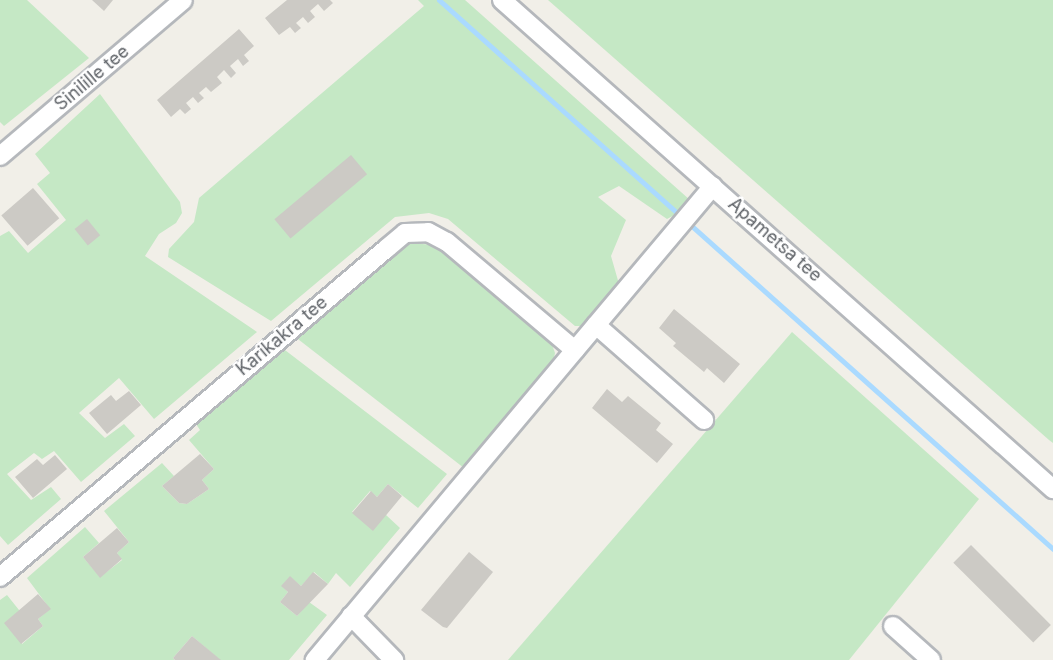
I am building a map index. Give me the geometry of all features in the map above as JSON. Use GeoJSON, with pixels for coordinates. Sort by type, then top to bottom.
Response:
{"type":"FeatureCollection","features":[{"type":"Feature","properties":{"kind":"street","name":"Sinilille tee"},"geometry":{"type":"LineString","coordinates":[[0,156],[183,0]]}},
{"type":"Feature","properties":{"kind":"street","name":"Apametsa tee"},"geometry":{"type":"LineString","coordinates":[[502,0],[1050,486]]}},
{"type":"Feature","properties":{"kind":"street"},"geometry":{"type":"LineString","coordinates":[[315,660],[713,186]]}},
{"type":"Feature","properties":{"kind":"street","name":"Karikakra tee"},"geometry":{"type":"LineString","coordinates":[[0,577],[405,233],[428,232],[447,242],[575,350]]}},
{"type":"Feature","properties":{"kind":"street"},"geometry":{"type":"LineString","coordinates":[[596,325],[704,420]]}},
{"type":"Feature","properties":{"kind":"street"},"geometry":{"type":"LineString","coordinates":[[351,616],[394,660]]}},
{"type":"Feature","properties":{"kind":"street"},"geometry":{"type":"LineString","coordinates":[[893,626],[932,660]]}},
{"type":"Feature","properties":{"kind":"green space"},"geometry":{"type":"Polygon","coordinates":[[[0,0],[27,0],[89,58],[4,126],[0,122],[0,0]]]}},
{"type":"Feature","properties":{"kind":"green space"},"geometry":{"type":"Polygon","coordinates":[[[418,0],[465,0],[690,200],[682,211],[667,219],[619,186],[598,197],[626,220],[611,256],[619,284],[583,326],[575,326],[448,219],[429,213],[395,217],[271,321],[168,257],[169,249],[194,222],[199,198],[424,6],[418,0]]]}},
{"type":"Feature","properties":{"kind":"green space"},"geometry":{"type":"Polygon","coordinates":[[[548,0],[1053,0],[1053,443],[1049,440],[548,0]]]}},
{"type":"Feature","properties":{"kind":"green space"},"geometry":{"type":"Polygon","coordinates":[[[100,94],[180,202],[182,213],[176,223],[159,234],[145,256],[257,332],[154,419],[119,378],[79,413],[105,438],[124,424],[135,436],[81,482],[54,451],[42,459],[34,453],[7,474],[31,500],[51,487],[61,499],[8,545],[0,536],[0,236],[9,231],[28,253],[66,220],[37,184],[50,173],[35,154],[100,94]]]}},
{"type":"Feature","properties":{"kind":"green space"},"geometry":{"type":"Polygon","coordinates":[[[412,243],[433,245],[550,339],[555,353],[552,367],[464,468],[294,336],[396,249],[412,243]]]}},
{"type":"Feature","properties":{"kind":"green space"},"geometry":{"type":"Polygon","coordinates":[[[792,332],[979,499],[849,660],[508,660],[792,332]]]}},
{"type":"Feature","properties":{"kind":"green space"},"geometry":{"type":"Polygon","coordinates":[[[281,347],[447,474],[418,508],[388,484],[377,497],[370,491],[352,512],[386,515],[400,528],[350,587],[336,573],[328,584],[314,572],[301,586],[290,577],[282,586],[288,592],[280,602],[297,616],[309,602],[327,615],[289,660],[220,660],[192,636],[173,658],[175,660],[0,660],[0,600],[7,595],[19,610],[22,644],[43,626],[38,619],[50,609],[27,578],[85,527],[99,543],[83,557],[100,577],[122,560],[117,553],[129,542],[104,511],[162,463],[174,476],[162,486],[179,503],[187,504],[209,489],[202,480],[214,469],[189,440],[200,430],[194,421],[281,347]]]}},
{"type":"Feature","properties":{"kind":"building"},"geometry":{"type":"Polygon","coordinates":[[[92,0],[113,0],[104,11],[92,0]]]}},
{"type":"Feature","properties":{"kind":"building"},"geometry":{"type":"Polygon","coordinates":[[[287,0],[330,0],[333,3],[324,11],[318,4],[310,11],[315,17],[308,23],[303,17],[296,23],[301,28],[295,33],[290,27],[279,35],[265,18],[287,0]]]}},
{"type":"Feature","properties":{"kind":"building"},"geometry":{"type":"Polygon","coordinates":[[[239,29],[254,46],[244,55],[249,61],[243,66],[238,59],[230,66],[236,73],[231,78],[224,70],[217,77],[222,83],[211,92],[206,87],[199,93],[204,98],[198,103],[193,97],[186,103],[191,109],[185,114],[180,109],[171,117],[157,100],[239,29]]]}},
{"type":"Feature","properties":{"kind":"building"},"geometry":{"type":"Polygon","coordinates":[[[351,155],[367,174],[290,238],[274,219],[351,155]]]}},
{"type":"Feature","properties":{"kind":"building"},"geometry":{"type":"Polygon","coordinates":[[[33,188],[59,218],[28,246],[1,216],[33,188]]]}},
{"type":"Feature","properties":{"kind":"building"},"geometry":{"type":"Polygon","coordinates":[[[87,219],[100,235],[88,245],[75,229],[87,219]]]}},
{"type":"Feature","properties":{"kind":"building"},"geometry":{"type":"Polygon","coordinates":[[[674,309],[740,364],[724,383],[707,368],[704,372],[673,346],[676,343],[659,328],[674,309]]]}},
{"type":"Feature","properties":{"kind":"building"},"geometry":{"type":"Polygon","coordinates":[[[607,389],[622,402],[628,396],[661,423],[656,430],[673,444],[657,463],[592,408],[607,389]]]}},
{"type":"Feature","properties":{"kind":"building"},"geometry":{"type":"Polygon","coordinates":[[[129,391],[141,405],[107,434],[89,413],[111,395],[116,401],[129,391]]]}},
{"type":"Feature","properties":{"kind":"building"},"geometry":{"type":"Polygon","coordinates":[[[200,454],[214,469],[202,480],[209,489],[187,504],[179,503],[162,486],[200,454]]]}},
{"type":"Feature","properties":{"kind":"building"},"geometry":{"type":"Polygon","coordinates":[[[55,455],[67,469],[33,498],[15,477],[37,459],[43,465],[55,455]]]}},
{"type":"Feature","properties":{"kind":"building"},"geometry":{"type":"Polygon","coordinates":[[[388,484],[402,496],[373,531],[352,513],[371,491],[377,497],[388,484]]]}},
{"type":"Feature","properties":{"kind":"building"},"geometry":{"type":"Polygon","coordinates":[[[117,528],[129,542],[117,553],[122,559],[100,578],[83,557],[117,528]]]}},
{"type":"Feature","properties":{"kind":"building"},"geometry":{"type":"Polygon","coordinates":[[[971,545],[1051,625],[1033,643],[953,563],[971,545]]]}},
{"type":"Feature","properties":{"kind":"building"},"geometry":{"type":"Polygon","coordinates":[[[469,552],[493,572],[447,628],[443,627],[421,610],[469,552]]]}},
{"type":"Feature","properties":{"kind":"building"},"geometry":{"type":"Polygon","coordinates":[[[313,572],[328,584],[297,616],[280,602],[288,592],[281,586],[290,576],[301,586],[313,572]]]}},
{"type":"Feature","properties":{"kind":"building"},"geometry":{"type":"Polygon","coordinates":[[[38,594],[51,609],[38,619],[43,626],[21,644],[4,623],[38,594]]]}},
{"type":"Feature","properties":{"kind":"building"},"geometry":{"type":"Polygon","coordinates":[[[192,636],[221,660],[175,660],[173,658],[192,636]]]}},
{"type":"Feature","properties":{"kind":"waterway"},"geometry":{"type":"LineString","coordinates":[[439,0],[1053,549]]}}]}
